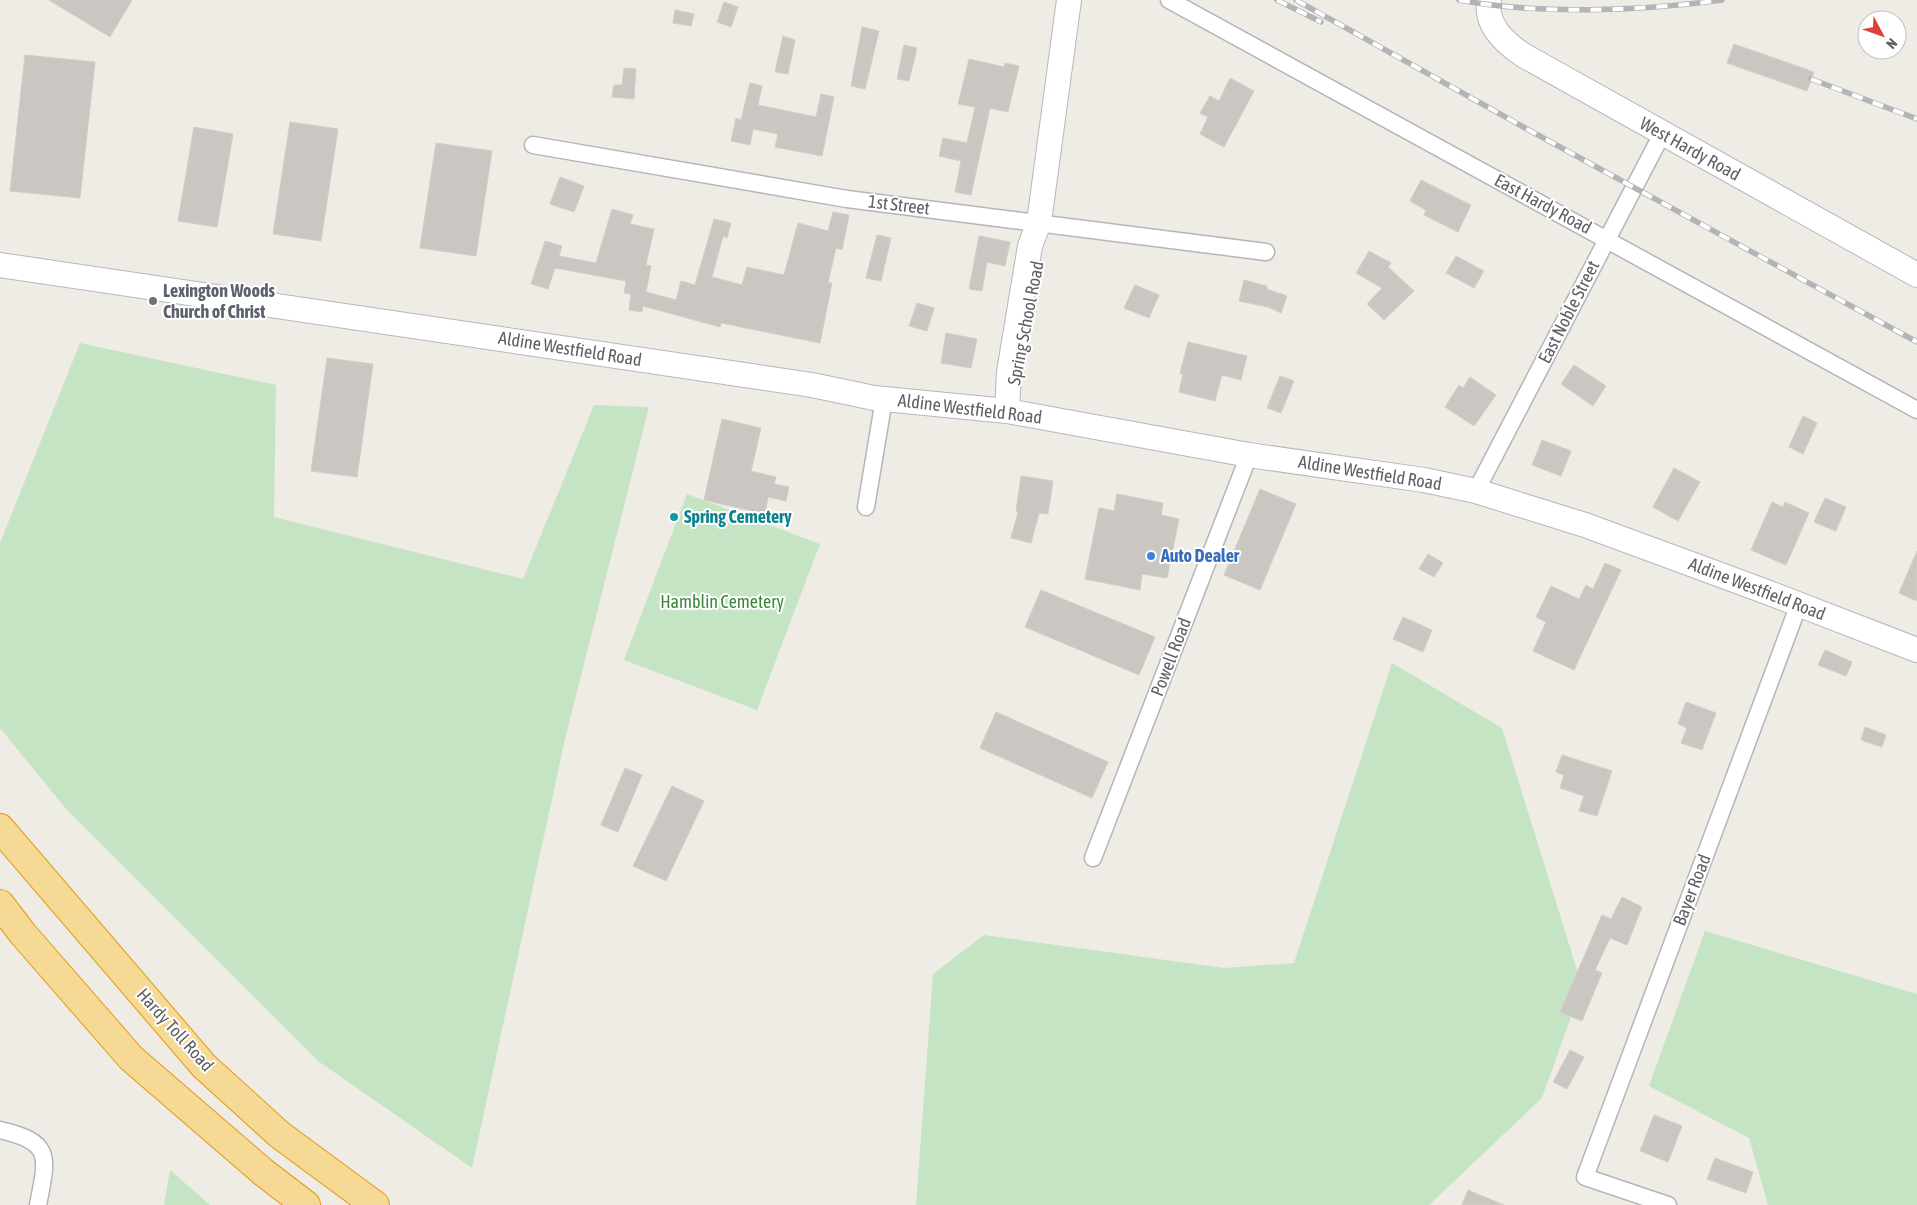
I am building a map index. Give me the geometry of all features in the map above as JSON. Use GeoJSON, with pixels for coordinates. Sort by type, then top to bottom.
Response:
{"type":"FeatureCollection","features":[{"type":"Feature","properties":{"kind":"highway","name":"Hardy Toll Road"},"geometry":{"type":"LineString","coordinates":[[0,829],[204,1066],[280,1135],[374,1205]]}},
{"type":"Feature","properties":{"kind":"highway"},"geometry":{"type":"LineString","coordinates":[[0,904],[130,1058],[263,1172],[306,1205]]}},
{"type":"Feature","properties":{"kind":"main road","name":"Spring School Road"},"geometry":{"type":"LineString","coordinates":[[1007,411],[1019,374],[1041,248],[1039,222],[1070,0]]}},
{"type":"Feature","properties":{"kind":"main road","name":"West Hardy Road"},"geometry":{"type":"LineString","coordinates":[[1489,0],[1488,5],[1493,27],[1511,47],[1662,134],[1917,276]]}},
{"type":"Feature","properties":{"kind":"main road","name":"Aldine Westfield Road"},"geometry":{"type":"LineString","coordinates":[[0,264],[812,385],[884,399],[1007,411],[1249,455],[1412,478],[1476,491],[1585,525],[1917,650]]}},
{"type":"Feature","properties":{"kind":"street","name":"East Hardy Road"},"geometry":{"type":"LineString","coordinates":[[1169,0],[1917,410]]}},
{"type":"Feature","properties":{"kind":"street","name":"East Noble Street"},"geometry":{"type":"LineString","coordinates":[[1476,491],[1662,134]]}},
{"type":"Feature","properties":{"kind":"street","name":"1st Street"},"geometry":{"type":"LineString","coordinates":[[533,145],[847,198],[1266,252]]}},
{"type":"Feature","properties":{"kind":"street"},"geometry":{"type":"LineString","coordinates":[[866,507],[884,399]]}},
{"type":"Feature","properties":{"kind":"street","name":"Powell Road"},"geometry":{"type":"LineString","coordinates":[[1093,858],[1249,455]]}},
{"type":"Feature","properties":{"kind":"street","name":"Bayer Road"},"geometry":{"type":"LineString","coordinates":[[1668,1205],[1585,1177],[1799,604]]}},
{"type":"Feature","properties":{"kind":"street"},"geometry":{"type":"LineString","coordinates":[[0,1130],[25,1136],[39,1147],[46,1165],[38,1205]]}},
{"type":"Feature","properties":{"kind":"green space"},"geometry":{"type":"Polygon","coordinates":[[[80,343],[276,385],[274,517],[523,579],[594,405],[649,407],[565,739],[472,1168],[318,1061],[67,810],[0,728],[0,543],[80,343]]]}},
{"type":"Feature","properties":{"kind":"green space","name":"Hamblin Cemetery"},"geometry":{"type":"Polygon","coordinates":[[[687,494],[820,544],[757,710],[624,660],[687,494]]]}},
{"type":"Feature","properties":{"kind":"green space"},"geometry":{"type":"Polygon","coordinates":[[[1392,663],[1502,728],[1582,986],[1542,1098],[1429,1205],[916,1205],[933,974],[984,935],[1224,968],[1294,963],[1392,663]]]}},
{"type":"Feature","properties":{"kind":"green space"},"geometry":{"type":"Polygon","coordinates":[[[1705,931],[1917,994],[1917,1205],[1768,1205],[1749,1138],[1649,1086],[1705,931]]]}},
{"type":"Feature","properties":{"kind":"green space"},"geometry":{"type":"Polygon","coordinates":[[[170,1170],[210,1205],[164,1205],[170,1170]]]}},
{"type":"Feature","properties":{"kind":"building"},"geometry":{"type":"Polygon","coordinates":[[[49,0],[132,0],[110,37],[49,0]]]}},
{"type":"Feature","properties":{"kind":"building"},"geometry":{"type":"Polygon","coordinates":[[[724,2],[738,7],[731,27],[717,22],[724,2]]]}},
{"type":"Feature","properties":{"kind":"building"},"geometry":{"type":"Polygon","coordinates":[[[675,10],[694,14],[691,26],[673,23],[675,10]]]}},
{"type":"Feature","properties":{"kind":"building"},"geometry":{"type":"Polygon","coordinates":[[[862,27],[879,31],[865,89],[851,86],[862,27]]]}},
{"type":"Feature","properties":{"kind":"building"},"geometry":{"type":"Polygon","coordinates":[[[783,36],[795,40],[788,74],[775,72],[783,36]]]}},
{"type":"Feature","properties":{"kind":"building"},"geometry":{"type":"Polygon","coordinates":[[[1734,44],[1814,72],[1807,91],[1727,63],[1734,44]]]}},
{"type":"Feature","properties":{"kind":"building"},"geometry":{"type":"Polygon","coordinates":[[[904,45],[917,48],[909,81],[897,79],[904,45]]]}},
{"type":"Feature","properties":{"kind":"building"},"geometry":{"type":"Polygon","coordinates":[[[25,55],[95,62],[80,198],[10,191],[25,55]]]}},
{"type":"Feature","properties":{"kind":"building"},"geometry":{"type":"Polygon","coordinates":[[[969,59],[1004,67],[1005,63],[1019,66],[1008,112],[990,108],[971,195],[955,192],[961,161],[939,156],[943,138],[967,143],[975,107],[958,104],[969,59]]]}},
{"type":"Feature","properties":{"kind":"building"},"geometry":{"type":"Polygon","coordinates":[[[624,68],[636,69],[634,99],[612,97],[614,85],[622,85],[624,68]]]}},
{"type":"Feature","properties":{"kind":"building"},"geometry":{"type":"Polygon","coordinates":[[[1230,78],[1254,91],[1224,147],[1200,134],[1208,117],[1200,113],[1210,96],[1219,101],[1230,78]]]}},
{"type":"Feature","properties":{"kind":"building"},"geometry":{"type":"Polygon","coordinates":[[[750,83],[762,86],[758,105],[816,117],[821,94],[834,97],[822,156],[775,147],[778,134],[753,129],[750,145],[731,141],[736,118],[741,120],[750,83]]]}},
{"type":"Feature","properties":{"kind":"building"},"geometry":{"type":"Polygon","coordinates":[[[290,122],[338,129],[321,241],[273,234],[290,122]]]}},
{"type":"Feature","properties":{"kind":"building"},"geometry":{"type":"Polygon","coordinates":[[[194,127],[233,134],[217,227],[178,221],[194,127]]]}},
{"type":"Feature","properties":{"kind":"building"},"geometry":{"type":"Polygon","coordinates":[[[436,143],[492,151],[476,256],[420,248],[436,143]]]}},
{"type":"Feature","properties":{"kind":"building"},"geometry":{"type":"Polygon","coordinates":[[[560,177],[584,186],[574,212],[550,204],[560,177]]]}},
{"type":"Feature","properties":{"kind":"building"},"geometry":{"type":"Polygon","coordinates":[[[1421,180],[1471,205],[1458,232],[1424,215],[1426,210],[1410,201],[1421,180]]]}},
{"type":"Feature","properties":{"kind":"building"},"geometry":{"type":"Polygon","coordinates":[[[612,209],[633,215],[630,224],[654,229],[646,265],[651,266],[646,292],[676,300],[681,281],[695,285],[714,219],[731,223],[727,238],[723,236],[712,277],[742,285],[747,267],[784,275],[798,223],[828,231],[833,212],[849,215],[842,250],[836,248],[828,283],[832,283],[820,343],[721,323],[720,327],[643,306],[642,312],[629,310],[631,294],[624,293],[626,281],[555,268],[548,289],[531,284],[545,241],[562,246],[559,256],[596,263],[612,209]]]}},
{"type":"Feature","properties":{"kind":"building"},"geometry":{"type":"Polygon","coordinates":[[[877,235],[891,238],[881,281],[866,278],[877,235]]]}},
{"type":"Feature","properties":{"kind":"building"},"geometry":{"type":"Polygon","coordinates":[[[979,236],[1010,242],[1005,266],[987,262],[982,291],[969,289],[979,236]]]}},
{"type":"Feature","properties":{"kind":"building"},"geometry":{"type":"Polygon","coordinates":[[[1369,251],[1391,263],[1388,267],[1414,291],[1384,320],[1367,304],[1382,288],[1356,273],[1369,251]]]}},
{"type":"Feature","properties":{"kind":"building"},"geometry":{"type":"Polygon","coordinates":[[[1456,256],[1484,271],[1474,288],[1446,273],[1456,256]]]}},
{"type":"Feature","properties":{"kind":"building"},"geometry":{"type":"Polygon","coordinates":[[[1244,280],[1267,286],[1267,289],[1287,296],[1281,313],[1268,307],[1239,301],[1244,280]]]}},
{"type":"Feature","properties":{"kind":"building"},"geometry":{"type":"Polygon","coordinates":[[[1135,285],[1159,295],[1149,318],[1124,308],[1135,285]]]}},
{"type":"Feature","properties":{"kind":"building"},"geometry":{"type":"Polygon","coordinates":[[[917,303],[934,308],[927,331],[909,326],[917,303]]]}},
{"type":"Feature","properties":{"kind":"building"},"geometry":{"type":"Polygon","coordinates":[[[946,333],[977,339],[971,368],[941,363],[946,333]]]}},
{"type":"Feature","properties":{"kind":"building"},"geometry":{"type":"Polygon","coordinates":[[[1188,342],[1247,356],[1241,380],[1222,375],[1215,401],[1179,392],[1183,374],[1180,374],[1188,342]]]}},
{"type":"Feature","properties":{"kind":"building"},"geometry":{"type":"Polygon","coordinates":[[[327,358],[373,364],[357,477],[311,471],[327,358]]]}},
{"type":"Feature","properties":{"kind":"building"},"geometry":{"type":"Polygon","coordinates":[[[1574,365],[1606,386],[1593,406],[1561,384],[1574,365]]]}},
{"type":"Feature","properties":{"kind":"building"},"geometry":{"type":"Polygon","coordinates":[[[1280,376],[1294,381],[1281,413],[1267,408],[1280,376]]]}},
{"type":"Feature","properties":{"kind":"building"},"geometry":{"type":"Polygon","coordinates":[[[1470,377],[1496,395],[1474,426],[1445,407],[1459,385],[1463,388],[1470,377]]]}},
{"type":"Feature","properties":{"kind":"building"},"geometry":{"type":"Polygon","coordinates":[[[1803,416],[1817,423],[1803,454],[1789,447],[1803,416]]]}},
{"type":"Feature","properties":{"kind":"building"},"geometry":{"type":"Polygon","coordinates":[[[722,419],[761,428],[751,471],[776,477],[774,484],[789,487],[786,501],[768,497],[765,514],[704,500],[722,419]]]}},
{"type":"Feature","properties":{"kind":"building"},"geometry":{"type":"Polygon","coordinates":[[[1542,440],[1571,451],[1561,476],[1532,465],[1542,440]]]}},
{"type":"Feature","properties":{"kind":"building"},"geometry":{"type":"Polygon","coordinates":[[[1674,468],[1700,482],[1678,521],[1653,507],[1674,468]]]}},
{"type":"Feature","properties":{"kind":"building"},"geometry":{"type":"Polygon","coordinates":[[[1021,476],[1053,481],[1048,514],[1039,513],[1031,543],[1011,538],[1018,512],[1016,511],[1021,476]]]}},
{"type":"Feature","properties":{"kind":"building"},"geometry":{"type":"Polygon","coordinates":[[[1260,489],[1296,504],[1260,590],[1224,575],[1260,489]]]}},
{"type":"Feature","properties":{"kind":"building"},"geometry":{"type":"Polygon","coordinates":[[[1117,494],[1163,503],[1161,515],[1179,519],[1167,578],[1142,574],[1140,590],[1085,579],[1099,508],[1114,511],[1117,494]]]}},
{"type":"Feature","properties":{"kind":"building"},"geometry":{"type":"Polygon","coordinates":[[[1825,498],[1846,507],[1836,531],[1814,522],[1825,498]]]}},
{"type":"Feature","properties":{"kind":"building"},"geometry":{"type":"Polygon","coordinates":[[[1772,502],[1783,507],[1785,502],[1809,513],[1786,565],[1751,550],[1772,502]]]}},
{"type":"Feature","properties":{"kind":"building"},"geometry":{"type":"Polygon","coordinates":[[[1917,551],[1917,601],[1899,593],[1917,551]]]}},
{"type":"Feature","properties":{"kind":"building"},"geometry":{"type":"Polygon","coordinates":[[[1428,554],[1443,563],[1434,577],[1419,569],[1428,554]]]}},
{"type":"Feature","properties":{"kind":"building"},"geometry":{"type":"Polygon","coordinates":[[[1605,563],[1621,570],[1574,670],[1533,651],[1546,622],[1536,617],[1551,586],[1579,599],[1586,585],[1593,589],[1605,563]]]}},
{"type":"Feature","properties":{"kind":"building"},"geometry":{"type":"Polygon","coordinates":[[[1041,590],[1155,637],[1139,675],[1025,627],[1041,590]]]}},
{"type":"Feature","properties":{"kind":"building"},"geometry":{"type":"Polygon","coordinates":[[[1403,617],[1432,630],[1423,652],[1393,639],[1403,617]]]}},
{"type":"Feature","properties":{"kind":"building"},"geometry":{"type":"Polygon","coordinates":[[[1825,650],[1852,662],[1846,676],[1818,665],[1825,650]]]}},
{"type":"Feature","properties":{"kind":"building"},"geometry":{"type":"Polygon","coordinates":[[[1686,702],[1716,713],[1702,750],[1681,743],[1687,728],[1678,724],[1686,702]]]}},
{"type":"Feature","properties":{"kind":"building"},"geometry":{"type":"Polygon","coordinates":[[[996,712],[1108,762],[1092,798],[980,748],[996,712]]]}},
{"type":"Feature","properties":{"kind":"building"},"geometry":{"type":"Polygon","coordinates":[[[1865,727],[1886,735],[1882,747],[1861,740],[1865,727]]]}},
{"type":"Feature","properties":{"kind":"building"},"geometry":{"type":"Polygon","coordinates":[[[1562,755],[1612,771],[1597,816],[1579,811],[1584,796],[1560,788],[1564,775],[1556,772],[1562,755]]]}},
{"type":"Feature","properties":{"kind":"building"},"geometry":{"type":"Polygon","coordinates":[[[625,768],[642,775],[618,832],[601,825],[625,768]]]}},
{"type":"Feature","properties":{"kind":"building"},"geometry":{"type":"Polygon","coordinates":[[[672,786],[704,801],[666,881],[633,866],[672,786]]]}},
{"type":"Feature","properties":{"kind":"building"},"geometry":{"type":"Polygon","coordinates":[[[1622,897],[1642,907],[1627,945],[1610,938],[1595,970],[1602,973],[1582,1021],[1560,1012],[1602,915],[1611,919],[1622,897]]]}},
{"type":"Feature","properties":{"kind":"building"},"geometry":{"type":"Polygon","coordinates":[[[1570,1050],[1584,1057],[1567,1089],[1553,1082],[1570,1050]]]}},
{"type":"Feature","properties":{"kind":"building"},"geometry":{"type":"Polygon","coordinates":[[[1654,1115],[1682,1126],[1668,1162],[1640,1151],[1654,1115]]]}},
{"type":"Feature","properties":{"kind":"building"},"geometry":{"type":"Polygon","coordinates":[[[1715,1158],[1753,1172],[1746,1193],[1707,1179],[1715,1158]]]}},
{"type":"Feature","properties":{"kind":"building"},"geometry":{"type":"Polygon","coordinates":[[[1468,1190],[1504,1205],[1462,1205],[1468,1190]]]}},
{"type":"Feature","properties":{"kind":"railway"},"geometry":{"type":"LineString","coordinates":[[1277,0],[1321,22]]}},
{"type":"Feature","properties":{"kind":"railway"},"geometry":{"type":"LineString","coordinates":[[1296,0],[1527,129],[1917,342]]}},
{"type":"Feature","properties":{"kind":"railway"},"geometry":{"type":"LineString","coordinates":[[1459,0],[1523,8],[1590,10],[1658,7],[1722,0]]}},
{"type":"Feature","properties":{"kind":"railway"},"geometry":{"type":"LineString","coordinates":[[1811,79],[1917,119]]}},
{"type":"Feature","properties":{"kind":"place","name":"Lexington Woods Church of Christ"},"geometry":{"type":"Point","coordinates":[153,301]}},
{"type":"Feature","properties":{"kind":"place","name":"Spring Cemetery"},"geometry":{"type":"Point","coordinates":[674,517]}},
{"type":"Feature","properties":{"kind":"place","name":"Auto Dealer"},"geometry":{"type":"Point","coordinates":[1151,556]}}]}
